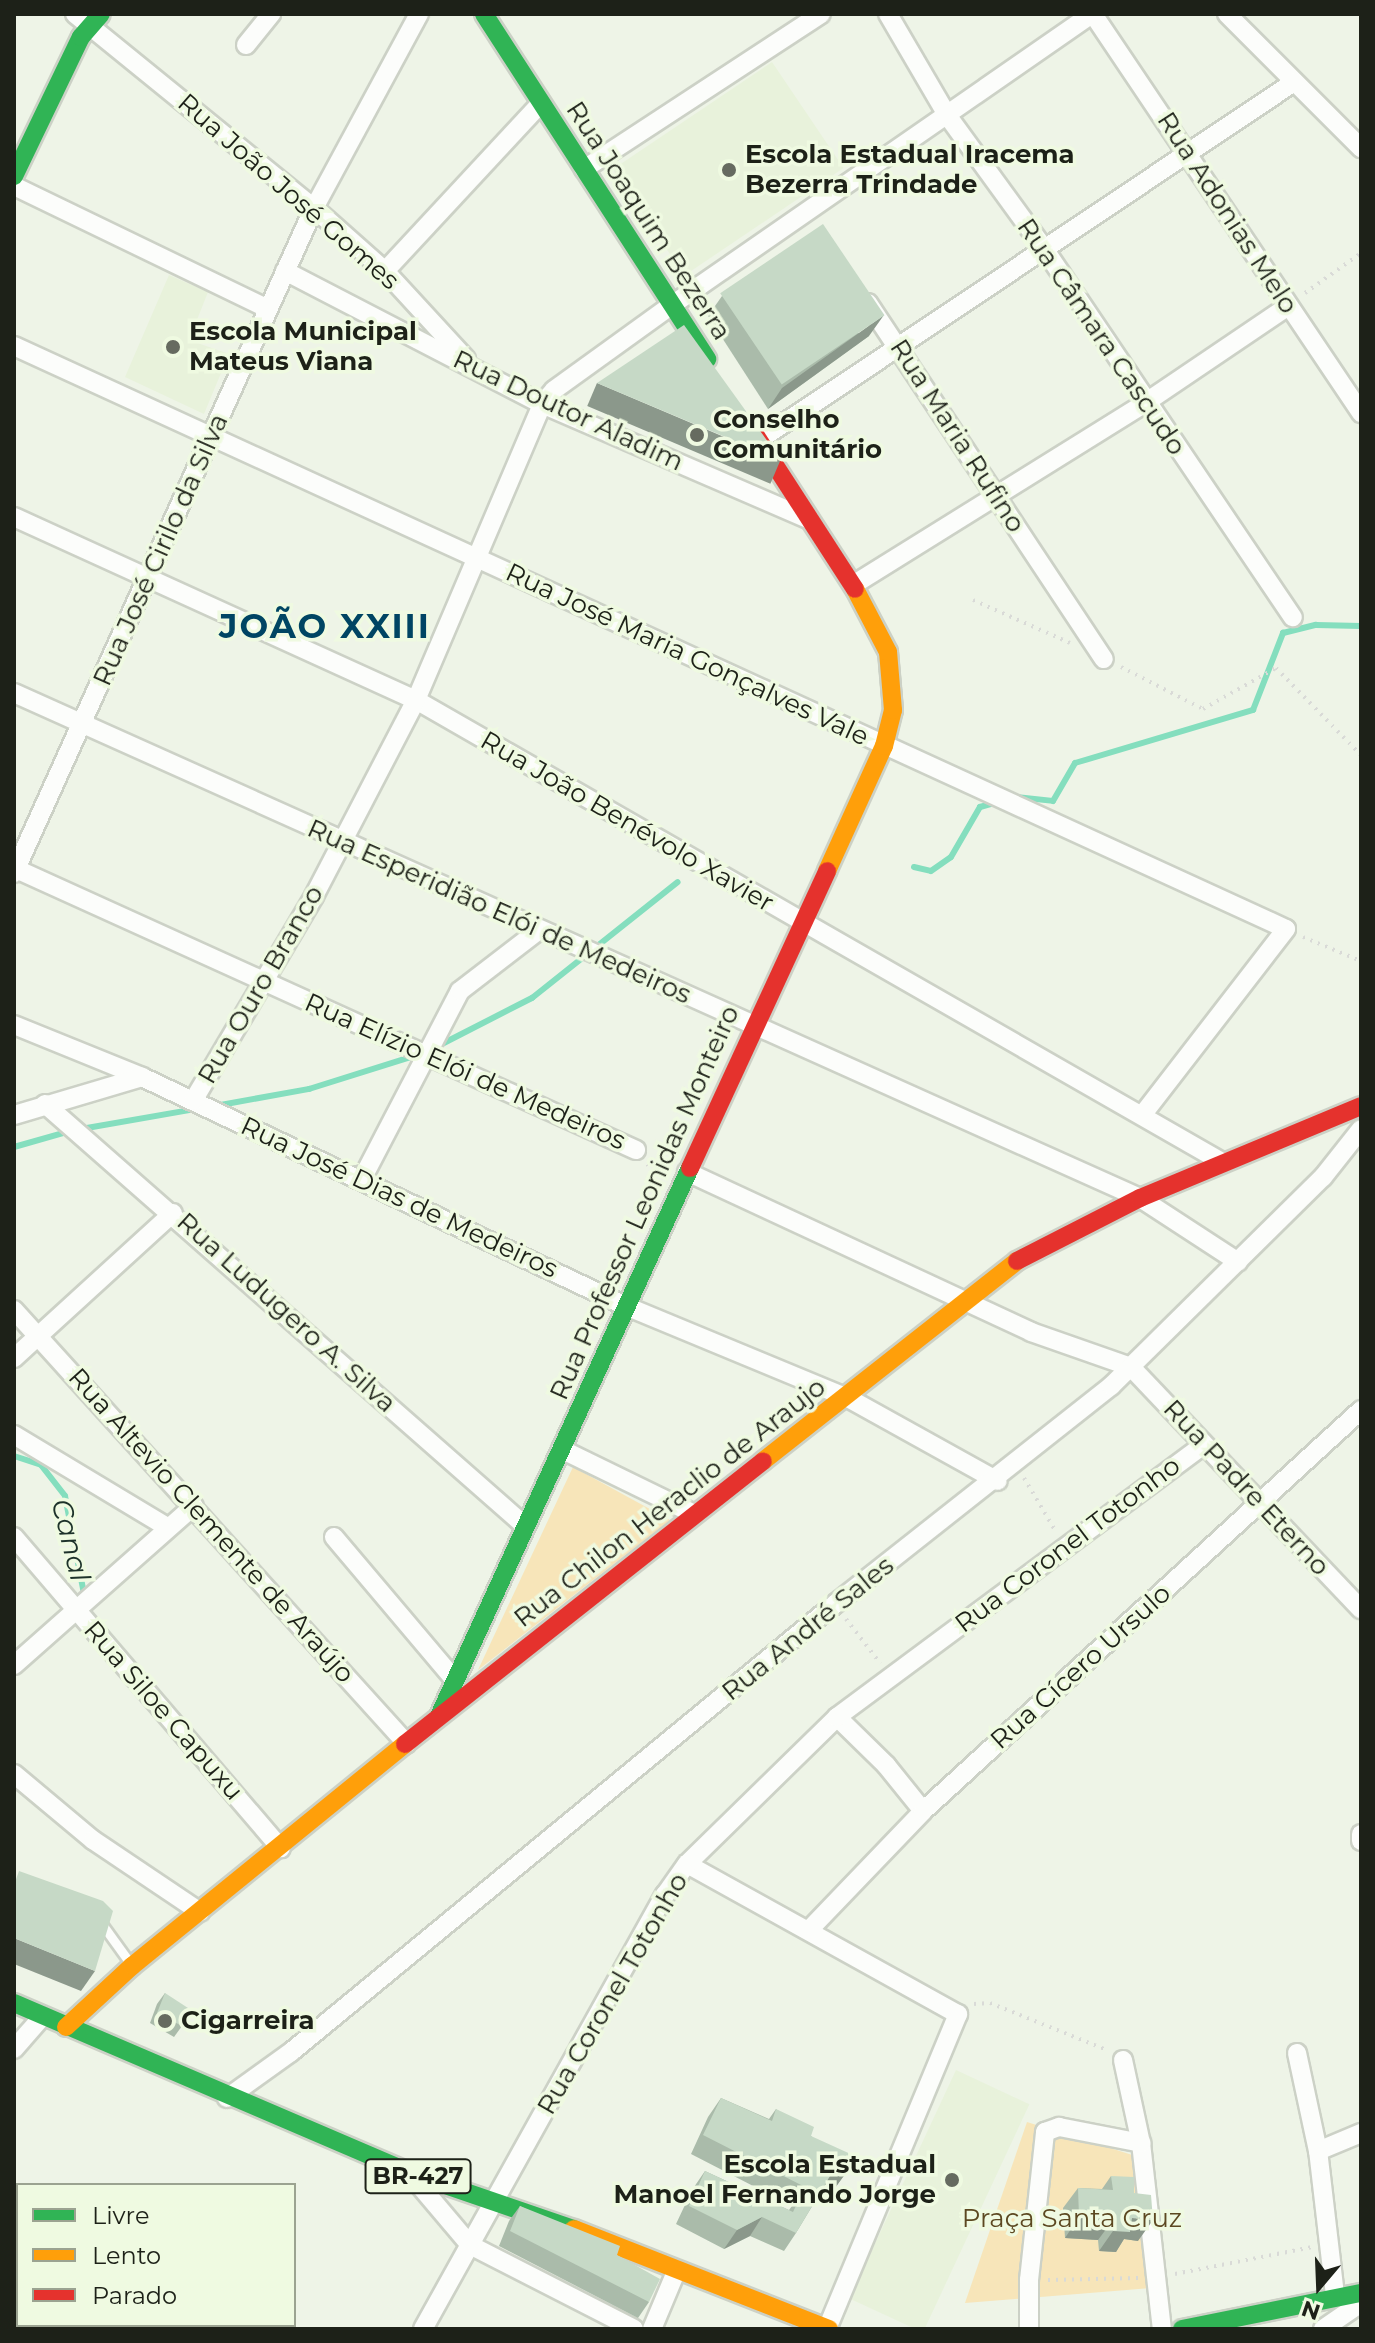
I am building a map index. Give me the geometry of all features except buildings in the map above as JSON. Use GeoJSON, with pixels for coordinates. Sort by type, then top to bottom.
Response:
{"type":"FeatureCollection","features":[{"type":"Feature","properties":{"kind":"main road","name":"Rua Joaquim Bezerra"},"geometry":{"type":"LineString","coordinates":[[484,14],[715,372]]}},
{"type":"Feature","properties":{"kind":"main road"},"geometry":{"type":"LineString","coordinates":[[14,176],[89,17]]}},
{"type":"Feature","properties":{"kind":"main road"},"geometry":{"type":"LineString","coordinates":[[741,413],[853,585]]}},
{"type":"Feature","properties":{"kind":"main road","name":"Rua Professor Leonidas Monteiro"},"geometry":{"type":"LineString","coordinates":[[439,1716],[524,1525],[628,1307],[800,921],[884,746],[893,710],[888,652],[853,585]]}},
{"type":"Feature","properties":{"kind":"main road","name":"Rua Chilon Heraclio de Araujo"},"geometry":{"type":"LineString","coordinates":[[66,2027],[132,1966],[281,1848],[439,1716],[694,1514],[848,1398],[964,1300],[1021,1258],[1140,1198],[1361,1106]]}},
{"type":"Feature","properties":{"kind":"main road","name":"BR-427"},"geometry":{"type":"LineString","coordinates":[[14,2003],[227,2098],[410,2173],[496,2199],[828,2329]]}},
{"type":"Feature","properties":{"kind":"main road"},"geometry":{"type":"LineString","coordinates":[[1191,2328],[1335,2295],[1361,2293]]}},
{"type":"Feature","properties":{"kind":"street"},"geometry":{"type":"LineString","coordinates":[[246,45],[271,14]]}},
{"type":"Feature","properties":{"kind":"street","name":"Rua José Cirilo da Silva"},"geometry":{"type":"LineString","coordinates":[[15,870],[314,208],[419,14]]}},
{"type":"Feature","properties":{"kind":"street"},"geometry":{"type":"LineString","coordinates":[[584,169],[821,14]]}},
{"type":"Feature","properties":{"kind":"street","name":"Rua Câmara Cascudo"},"geometry":{"type":"LineString","coordinates":[[888,14],[947,115],[1045,250],[1145,403],[1293,617]]}},
{"type":"Feature","properties":{"kind":"street"},"geometry":{"type":"LineString","coordinates":[[542,404],[554,390],[672,305],[809,224],[947,115],[1092,14]]}},
{"type":"Feature","properties":{"kind":"street","name":"Rua Adonias Melo"},"geometry":{"type":"LineString","coordinates":[[1092,14],[1190,151],[1288,306],[1361,413]]}},
{"type":"Feature","properties":{"kind":"street"},"geometry":{"type":"LineString","coordinates":[[1227,14],[1361,148]]}},
{"type":"Feature","properties":{"kind":"street","name":"Rua João José Gomes"},"geometry":{"type":"LineString","coordinates":[[89,17],[385,271],[476,369]]}},
{"type":"Feature","properties":{"kind":"street"},"geometry":{"type":"LineString","coordinates":[[759,440],[1294,82]]}},
{"type":"Feature","properties":{"kind":"street"},"geometry":{"type":"LineString","coordinates":[[385,271],[541,103]]}},
{"type":"Feature","properties":{"kind":"street"},"geometry":{"type":"LineString","coordinates":[[14,186],[268,309]]}},
{"type":"Feature","properties":{"kind":"street","name":"Rua Doutor Aladim"},"geometry":{"type":"LineString","coordinates":[[285,271],[542,404],[811,520]]}},
{"type":"Feature","properties":{"kind":"street","name":"Rua Maria Rufino"},"geometry":{"type":"LineString","coordinates":[[851,281],[899,346],[1104,659]]}},
{"type":"Feature","properties":{"kind":"street"},"geometry":{"type":"LineString","coordinates":[[853,585],[1145,403],[1288,306]]}},
{"type":"Feature","properties":{"kind":"street","name":"Rua José Maria Gonçalves Vale"},"geometry":{"type":"LineString","coordinates":[[14,346],[1286,929]]}},
{"type":"Feature","properties":{"kind":"street","name":"Rua Ouro Branco"},"geometry":{"type":"LineString","coordinates":[[193,1101],[344,841],[416,700],[473,557],[542,404]]}},
{"type":"Feature","properties":{"kind":"street","name":"Rua João Benévolo Xavier"},"geometry":{"type":"LineString","coordinates":[[14,517],[416,700],[1222,1162]]}},
{"type":"Feature","properties":{"kind":"street","name":"Rua Esperidião Elói de Medeiros"},"geometry":{"type":"LineString","coordinates":[[14,693],[538,931],[1140,1198],[1238,1262]]}},
{"type":"Feature","properties":{"kind":"street","name":"Rua Elízio Elói de Medeiros"},"geometry":{"type":"LineString","coordinates":[[15,870],[636,1150]]}},
{"type":"Feature","properties":{"kind":"street"},"geometry":{"type":"LineString","coordinates":[[1142,1115],[1286,929]]}},
{"type":"Feature","properties":{"kind":"street"},"geometry":{"type":"LineString","coordinates":[[362,1179],[460,991],[538,931]]}},
{"type":"Feature","properties":{"kind":"street","name":"Rua José Dias de Medeiros"},"geometry":{"type":"LineString","coordinates":[[14,1025],[142,1077],[628,1307],[848,1398],[998,1481]]}},
{"type":"Feature","properties":{"kind":"street"},"geometry":{"type":"LineString","coordinates":[[14,1115],[142,1077]]}},
{"type":"Feature","properties":{"kind":"street","name":"Rua Ludugero A. Silva"},"geometry":{"type":"LineString","coordinates":[[45,1104],[173,1213],[524,1525]]}},
{"type":"Feature","properties":{"kind":"street","name":"Rua André Sales"},"geometry":{"type":"LineString","coordinates":[[227,2098],[522,1866],[835,1604],[1016,1466],[1131,1367],[1323,1177],[1361,1129]]}},
{"type":"Feature","properties":{"kind":"street"},"geometry":{"type":"LineString","coordinates":[[687,1172],[1031,1332],[1131,1367]]}},
{"type":"Feature","properties":{"kind":"street"},"geometry":{"type":"LineString","coordinates":[[14,1358],[173,1213]]}},
{"type":"Feature","properties":{"kind":"street","name":"Rua Altevio Clemente de Araújo"},"geometry":{"type":"LineString","coordinates":[[14,1310],[407,1744]]}},
{"type":"Feature","properties":{"kind":"street","name":"Rua Padre Eterno"},"geometry":{"type":"LineString","coordinates":[[1131,1367],[1258,1506],[1361,1609]]}},
{"type":"Feature","properties":{"kind":"street","name":"Rua Cícero Ursulo"},"geometry":{"type":"LineString","coordinates":[[809,1930],[923,1811],[1361,1410]]}},
{"type":"Feature","properties":{"kind":"street"},"geometry":{"type":"LineString","coordinates":[[14,1435],[167,1527]]}},
{"type":"Feature","properties":{"kind":"street","name":"Rua Coronel Totonho"},"geometry":{"type":"LineString","coordinates":[[423,2329],[665,1895],[687,1864],[837,1717],[1204,1444]]}},
{"type":"Feature","properties":{"kind":"street"},"geometry":{"type":"LineString","coordinates":[[561,1449],[694,1514]]}},
{"type":"Feature","properties":{"kind":"street"},"geometry":{"type":"LineString","coordinates":[[14,1665],[194,1506]]}},
{"type":"Feature","properties":{"kind":"street","name":"Rua Siloe Capuxu"},"geometry":{"type":"LineString","coordinates":[[14,1537],[281,1848]]}},
{"type":"Feature","properties":{"kind":"street"},"geometry":{"type":"LineString","coordinates":[[334,1537],[455,1680]]}},
{"type":"Feature","properties":{"kind":"street"},"geometry":{"type":"LineString","coordinates":[[837,1717],[886,1765],[923,1811]]}},
{"type":"Feature","properties":{"kind":"street"},"geometry":{"type":"LineString","coordinates":[[14,1774],[93,1840],[200,1912]]}},
{"type":"Feature","properties":{"kind":"street"},"geometry":{"type":"LineString","coordinates":[[1361,1834],[1361,1841]]}},
{"type":"Feature","properties":{"kind":"street"},"geometry":{"type":"LineString","coordinates":[[687,1864],[958,2014],[828,2329]]}},
{"type":"Feature","properties":{"kind":"street"},"geometry":{"type":"LineString","coordinates":[[14,2049],[42,2017]]}},
{"type":"Feature","properties":{"kind":"street"},"geometry":{"type":"LineString","coordinates":[[1297,2053],[1318,2151],[1335,2295]]}},
{"type":"Feature","properties":{"kind":"street"},"geometry":{"type":"LineString","coordinates":[[1123,2060],[1141,2143],[1162,2329]]}},
{"type":"Feature","properties":{"kind":"street"},"geometry":{"type":"LineString","coordinates":[[1029,2329],[1029,2280],[1045,2132],[1059,2127],[1141,2143]]}},
{"type":"Feature","properties":{"kind":"street"},"geometry":{"type":"LineString","coordinates":[[1318,2151],[1361,2133]]}},
{"type":"Feature","properties":{"kind":"street"},"geometry":{"type":"LineString","coordinates":[[410,2173],[470,2245],[634,2329]]}},
{"type":"Feature","properties":{"kind":"street"},"geometry":{"type":"LineString","coordinates":[[652,2329],[676,2272]]}},
{"type":"Feature","properties":{"kind":"street"},"geometry":{"type":"LineString","coordinates":[[1323,2329],[1361,2303]]}},
{"type":"Feature","properties":{"kind":"lane"},"geometry":{"type":"LineString","coordinates":[[87,1909],[111,1932],[132,1966]]}},
{"type":"Feature","properties":{"kind":"path"},"geometry":{"type":"LineString","coordinates":[[1288,306],[1361,253]]}},
{"type":"Feature","properties":{"kind":"path"},"geometry":{"type":"LineString","coordinates":[[973,600],[1104,659],[1203,709],[1276,668],[1361,755]]}},
{"type":"Feature","properties":{"kind":"path"},"geometry":{"type":"LineString","coordinates":[[1286,929],[1361,961]]}},
{"type":"Feature","properties":{"kind":"path","name":"Rua Elízio Elói de Medeiros"},"geometry":{"type":"LineString","coordinates":[[636,1150],[654,1171],[687,1172]]}},
{"type":"Feature","properties":{"kind":"path"},"geometry":{"type":"LineString","coordinates":[[1016,1466],[1066,1547]]}},
{"type":"Feature","properties":{"kind":"path"},"geometry":{"type":"LineString","coordinates":[[835,1604],[891,1678]]}},
{"type":"Feature","properties":{"kind":"path"},"geometry":{"type":"LineString","coordinates":[[958,2014],[978,2002],[990,2003],[1123,2060]]}},
{"type":"Feature","properties":{"kind":"path"},"geometry":{"type":"LineString","coordinates":[[1029,2280],[1158,2278],[1330,2244]]}},
{"type":"Feature","properties":{"kind":"shaded area","name":"Escola Estadual Iracema Bezerra Trindade"},"geometry":{"type":"Polygon","coordinates":[[[772,62],[844,168],[684,275],[613,169],[772,62]]]}},
{"type":"Feature","properties":{"kind":"shaded area","name":"Escola Municipal Mateus Viana"},"geometry":{"type":"Polygon","coordinates":[[[169,275],[208,292],[189,340],[229,354],[204,414],[125,377],[169,275]]]}},
{"type":"Feature","properties":{"kind":"shaded area","name":"Escola Estadual Manoel Fernando Jorge"},"geometry":{"type":"Polygon","coordinates":[[[956,2070],[1029,2104],[925,2329],[915,2329],[850,2298],[956,2070]]]}},
{"type":"Feature","properties":{"kind":"green space"},"geometry":{"type":"Polygon","coordinates":[[[573,1467],[670,1520],[478,1670],[573,1467]]]}},
{"type":"Feature","properties":{"kind":"green space","name":"Praça Santa Cruz"},"geometry":{"type":"Polygon","coordinates":[[[1027,2122],[1142,2158],[1151,2288],[965,2303],[1027,2122]]]}},
{"type":"Feature","properties":{"kind":"waterway"},"geometry":{"type":"LineString","coordinates":[[1016,797],[1053,801],[1075,763],[1253,710],[1283,633],[1316,625],[1361,626]]}},
{"type":"Feature","properties":{"kind":"waterway"},"geometry":{"type":"LineString","coordinates":[[914,867],[931,871],[951,857],[980,807],[998,802]]}},
{"type":"Feature","properties":{"kind":"waterway"},"geometry":{"type":"LineString","coordinates":[[438,1046],[532,998],[678,882]]}},
{"type":"Feature","properties":{"kind":"waterway"},"geometry":{"type":"LineString","coordinates":[[215,1106],[309,1089],[417,1055]]}},
{"type":"Feature","properties":{"kind":"waterway"},"geometry":{"type":"LineString","coordinates":[[81,1129],[196,1109]]}},
{"type":"Feature","properties":{"kind":"waterway"},"geometry":{"type":"LineString","coordinates":[[14,1147],[70,1131]]}},
{"type":"Feature","properties":{"kind":"waterway","name":"Canal"},"geometry":{"type":"LineString","coordinates":[[14,1456],[41,1465],[65,1496],[85,1599]]}},
{"type":"Feature","properties":{"kind":"traffic: fast"},"geometry":{"type":"LineString","coordinates":[[14,176],[81,37],[101,14]]}},
{"type":"Feature","properties":{"kind":"traffic: fast"},"geometry":{"type":"LineString","coordinates":[[484,14],[707,359]]}},
{"type":"Feature","properties":{"kind":"traffic: fast"},"geometry":{"type":"LineString","coordinates":[[439,1716],[690,1168]]}},
{"type":"Feature","properties":{"kind":"traffic: fast"},"geometry":{"type":"LineString","coordinates":[[14,2003],[410,2173],[574,2229]]}},
{"type":"Feature","properties":{"kind":"traffic: fast"},"geometry":{"type":"LineString","coordinates":[[1182,2329],[1361,2293]]}},
{"type":"Feature","properties":{"kind":"traffic: slow"},"geometry":{"type":"LineString","coordinates":[[827,871],[884,746],[893,710],[888,652],[855,589]]}},
{"type":"Feature","properties":{"kind":"traffic: slow"},"geometry":{"type":"LineString","coordinates":[[763,1461],[1017,1261]]}},
{"type":"Feature","properties":{"kind":"traffic: slow"},"geometry":{"type":"LineString","coordinates":[[66,2027],[132,1966],[405,1744]]}},
{"type":"Feature","properties":{"kind":"traffic: slow"},"geometry":{"type":"LineString","coordinates":[[574,2229],[829,2329]]}},
{"type":"Feature","properties":{"kind":"traffic: jam"},"geometry":{"type":"LineString","coordinates":[[756,436],[855,589]]}},
{"type":"Feature","properties":{"kind":"traffic: jam"},"geometry":{"type":"LineString","coordinates":[[690,1168],[827,871]]}},
{"type":"Feature","properties":{"kind":"traffic: jam"},"geometry":{"type":"LineString","coordinates":[[1017,1261],[1140,1198],[1361,1106]]}},
{"type":"Feature","properties":{"kind":"traffic: jam"},"geometry":{"type":"LineString","coordinates":[[405,1744],[763,1461]]}},
{"type":"Feature","properties":{"kind":"place","name":"Escola Estadual Iracema Bezerra Trindade"},"geometry":{"type":"Point","coordinates":[729,170]}},
{"type":"Feature","properties":{"kind":"place","name":"Escola Municipal Mateus Viana"},"geometry":{"type":"Point","coordinates":[173,347]}},
{"type":"Feature","properties":{"kind":"place","name":"Conselho Comunitário"},"geometry":{"type":"Point","coordinates":[697,435]}},
{"type":"Feature","properties":{"kind":"place","name":"Cigarreira"},"geometry":{"type":"Point","coordinates":[165,2021]}},
{"type":"Feature","properties":{"kind":"place","name":"Escola Estadual Manoel Fernando Jorge"},"geometry":{"type":"Point","coordinates":[952,2180]}},
{"type":"Feature","properties":{"kind":"district","name":"JOÃO XXIII"},"geometry":{"type":"Point","coordinates":[325,627]}}]}
